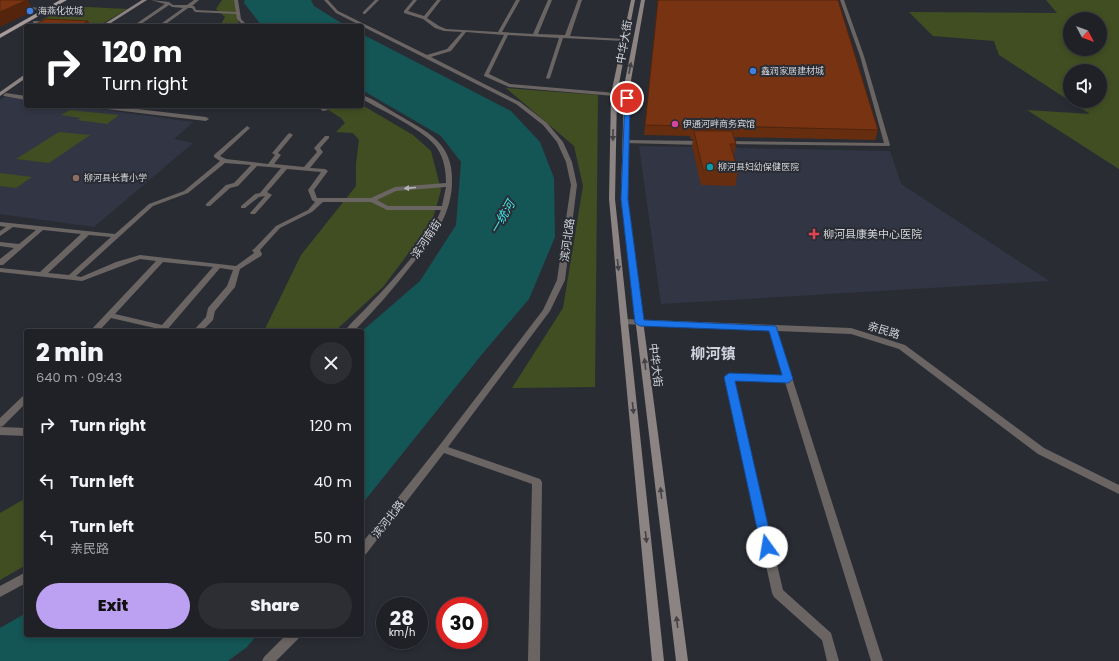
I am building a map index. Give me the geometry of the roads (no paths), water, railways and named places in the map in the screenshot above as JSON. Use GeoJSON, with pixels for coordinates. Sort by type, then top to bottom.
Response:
{"type":"FeatureCollection","features":[{"type":"Feature","properties":{"kind":"main road"},"geometry":{"type":"LineString","coordinates":[[0,37],[64,0]]}},
{"type":"Feature","properties":{"kind":"main road"},"geometry":{"type":"LineString","coordinates":[[30,24],[72,0]]}},
{"type":"Feature","properties":{"kind":"main road"},"geometry":{"type":"LineString","coordinates":[[107,24],[145,0]]}},
{"type":"Feature","properties":{"kind":"main road"},"geometry":{"type":"LineString","coordinates":[[115,24],[152,0]]}},
{"type":"Feature","properties":{"kind":"main road","name":"中华大街"},"geometry":{"type":"LineString","coordinates":[[633,0],[614,94],[612,199],[658,661]]}},
{"type":"Feature","properties":{"kind":"main road","name":"中华大街"},"geometry":{"type":"LineString","coordinates":[[643,0],[627,86],[624,199],[682,661]]}},
{"type":"Feature","properties":{"kind":"main road"},"geometry":{"type":"LineString","coordinates":[[0,37],[24,27]]}},
{"type":"Feature","properties":{"kind":"main road"},"geometry":{"type":"LineString","coordinates":[[0,99],[24,78]]}},
{"type":"Feature","properties":{"kind":"main road"},"geometry":{"type":"LineString","coordinates":[[3,95],[24,83]]}},
{"type":"Feature","properties":{"kind":"street"},"geometry":{"type":"LineString","coordinates":[[152,0],[169,3],[172,6],[193,7],[195,11],[237,13]]}},
{"type":"Feature","properties":{"kind":"street"},"geometry":{"type":"LineString","coordinates":[[163,24],[197,0]]}},
{"type":"Feature","properties":{"kind":"street"},"geometry":{"type":"LineString","coordinates":[[236,0],[239,19],[244,24]]}},
{"type":"Feature","properties":{"kind":"street","name":"滨河北路"},"geometry":{"type":"LineString","coordinates":[[326,0],[337,12],[361,24]]}},
{"type":"Feature","properties":{"kind":"street"},"geometry":{"type":"LineString","coordinates":[[364,13],[377,0]]}},
{"type":"Feature","properties":{"kind":"street"},"geometry":{"type":"LineString","coordinates":[[415,0],[405,12],[426,18],[437,27],[446,30],[624,40]]}},
{"type":"Feature","properties":{"kind":"street"},"geometry":{"type":"LineString","coordinates":[[426,18],[439,0]]}},
{"type":"Feature","properties":{"kind":"street"},"geometry":{"type":"LineString","coordinates":[[499,33],[518,0]]}},
{"type":"Feature","properties":{"kind":"street"},"geometry":{"type":"LineString","coordinates":[[535,35],[550,0]]}},
{"type":"Feature","properties":{"kind":"street"},"geometry":{"type":"LineString","coordinates":[[567,37],[580,0]]}},
{"type":"Feature","properties":{"kind":"street"},"geometry":{"type":"LineString","coordinates":[[719,143],[887,145],[862,56],[842,0]]}},
{"type":"Feature","properties":{"kind":"street"},"geometry":{"type":"LineString","coordinates":[[138,24],[169,3]]}},
{"type":"Feature","properties":{"kind":"street"},"geometry":{"type":"LineString","coordinates":[[20,7],[48,10]]}},
{"type":"Feature","properties":{"kind":"street"},"geometry":{"type":"LineString","coordinates":[[35,22],[56,23]]}},
{"type":"Feature","properties":{"kind":"street","name":"滨河北路"},"geometry":{"type":"LineString","coordinates":[[364,26],[518,103],[545,124],[560,142],[569,162],[574,185],[561,280],[546,311],[442,449],[364,548]]}},
{"type":"Feature","properties":{"kind":"street"},"geometry":{"type":"LineString","coordinates":[[427,57],[449,50],[465,31]]}},
{"type":"Feature","properties":{"kind":"street"},"geometry":{"type":"LineString","coordinates":[[507,33],[486,75],[509,85],[614,94]]}},
{"type":"Feature","properties":{"kind":"street"},"geometry":{"type":"LineString","coordinates":[[548,78],[561,37]]}},
{"type":"Feature","properties":{"kind":"street"},"geometry":{"type":"LineString","coordinates":[[3,95],[24,98]]}},
{"type":"Feature","properties":{"kind":"street","name":"滨河南街"},"geometry":{"type":"LineString","coordinates":[[350,329],[392,286],[439,224],[445,208],[449,185],[446,159],[439,144],[424,133],[364,98]]}},
{"type":"Feature","properties":{"kind":"street"},"geometry":{"type":"LineString","coordinates":[[119,108],[206,119]]}},
{"type":"Feature","properties":{"kind":"street"},"geometry":{"type":"LineString","coordinates":[[247,128],[216,156],[224,161],[325,171],[311,190],[316,200],[372,200],[395,189],[449,185]]}},
{"type":"Feature","properties":{"kind":"street"},"geometry":{"type":"LineString","coordinates":[[269,166],[278,155],[276,153],[290,136]]}},
{"type":"Feature","properties":{"kind":"street"},"geometry":{"type":"LineString","coordinates":[[306,169],[320,152],[317,148],[327,137]]}},
{"type":"Feature","properties":{"kind":"street"},"geometry":{"type":"LineString","coordinates":[[626,142],[711,143]]}},
{"type":"Feature","properties":{"kind":"street"},"geometry":{"type":"LineString","coordinates":[[70,278],[151,206],[186,192],[224,161]]}},
{"type":"Feature","properties":{"kind":"street"},"geometry":{"type":"LineString","coordinates":[[208,205],[228,186],[236,185],[256,164]]}},
{"type":"Feature","properties":{"kind":"street"},"geometry":{"type":"LineString","coordinates":[[264,194],[286,167]]}},
{"type":"Feature","properties":{"kind":"street"},"geometry":{"type":"LineString","coordinates":[[243,207],[257,195],[264,194],[269,196],[253,213]]}},
{"type":"Feature","properties":{"kind":"street"},"geometry":{"type":"LineString","coordinates":[[199,329],[210,318],[211,310],[231,287],[237,268],[258,254],[256,250],[278,227],[310,211],[321,200]]}},
{"type":"Feature","properties":{"kind":"street"},"geometry":{"type":"LineString","coordinates":[[372,200],[387,208],[445,208]]}},
{"type":"Feature","properties":{"kind":"street"},"geometry":{"type":"LineString","coordinates":[[0,224],[117,236]]}},
{"type":"Feature","properties":{"kind":"street"},"geometry":{"type":"LineString","coordinates":[[0,234],[12,225]]}},
{"type":"Feature","properties":{"kind":"street"},"geometry":{"type":"LineString","coordinates":[[0,264],[42,228]]}},
{"type":"Feature","properties":{"kind":"street"},"geometry":{"type":"LineString","coordinates":[[41,274],[87,233]]}},
{"type":"Feature","properties":{"kind":"street"},"geometry":{"type":"LineString","coordinates":[[0,244],[20,246]]}},
{"type":"Feature","properties":{"kind":"street"},"geometry":{"type":"LineString","coordinates":[[0,270],[82,279],[140,257],[237,268]]}},
{"type":"Feature","properties":{"kind":"street"},"geometry":{"type":"LineString","coordinates":[[96,329],[161,260]]}},
{"type":"Feature","properties":{"kind":"street"},"geometry":{"type":"LineString","coordinates":[[110,315],[163,329],[218,266]]}},
{"type":"Feature","properties":{"kind":"street","name":"亲民路"},"geometry":{"type":"LineString","coordinates":[[624,322],[851,332],[902,347],[1041,451],[1119,490]]}},
{"type":"Feature","properties":{"kind":"street"},"geometry":{"type":"LineString","coordinates":[[772,328],[877,661]]}},
{"type":"Feature","properties":{"kind":"street"},"geometry":{"type":"LineString","coordinates":[[788,379],[729,377],[778,593],[827,637],[833,661]]}},
{"type":"Feature","properties":{"kind":"street"},"geometry":{"type":"LineString","coordinates":[[0,428],[24,400]]}},
{"type":"Feature","properties":{"kind":"street"},"geometry":{"type":"LineString","coordinates":[[0,428],[24,432]]}},
{"type":"Feature","properties":{"kind":"street"},"geometry":{"type":"LineString","coordinates":[[442,449],[537,482],[534,661]]}},
{"type":"Feature","properties":{"kind":"street"},"geometry":{"type":"LineString","coordinates":[[0,592],[24,578]]}},
{"type":"Feature","properties":{"kind":"street"},"geometry":{"type":"LineString","coordinates":[[268,661],[292,637]]}},
{"type":"Feature","properties":{"kind":"water"},"geometry":{"type":"Polygon","coordinates":[[[245,0],[311,0],[314,6],[343,24],[260,24],[244,3],[245,0]]]}},
{"type":"Feature","properties":{"kind":"water","name":"一统河"},"geometry":{"type":"Polygon","coordinates":[[[364,35],[511,111],[540,142],[554,178],[555,237],[529,299],[483,353],[364,502],[364,329],[420,281],[456,225],[461,162],[441,136],[364,91],[364,35]]]}},
{"type":"Feature","properties":{"kind":"water"},"geometry":{"type":"Polygon","coordinates":[[[24,614],[24,637],[255,637],[247,647],[228,661],[0,661],[0,628],[24,614]]]}},
{"type":"Feature","properties":{"kind":"place","name":"海燕化妆城"},"geometry":{"type":"Point","coordinates":[30,11]}},
{"type":"Feature","properties":{"kind":"place","name":"鑫润家居建材城"},"geometry":{"type":"Point","coordinates":[753,71]}},
{"type":"Feature","properties":{"kind":"place","name":"伊通河畔商务宾馆"},"geometry":{"type":"Point","coordinates":[675,124]}},
{"type":"Feature","properties":{"kind":"place","name":"柳河县妇幼保健医院"},"geometry":{"type":"Point","coordinates":[710,167]}},
{"type":"Feature","properties":{"kind":"place","name":"柳河县长青小学"},"geometry":{"type":"Point","coordinates":[76,178]}},
{"type":"Feature","properties":{"kind":"place","name":"柳河县康美中心医院"},"geometry":{"type":"Point","coordinates":[814,234]}},
{"type":"Feature","properties":{"kind":"district","name":"柳河镇"},"geometry":{"type":"Point","coordinates":[713,353]}}]}
